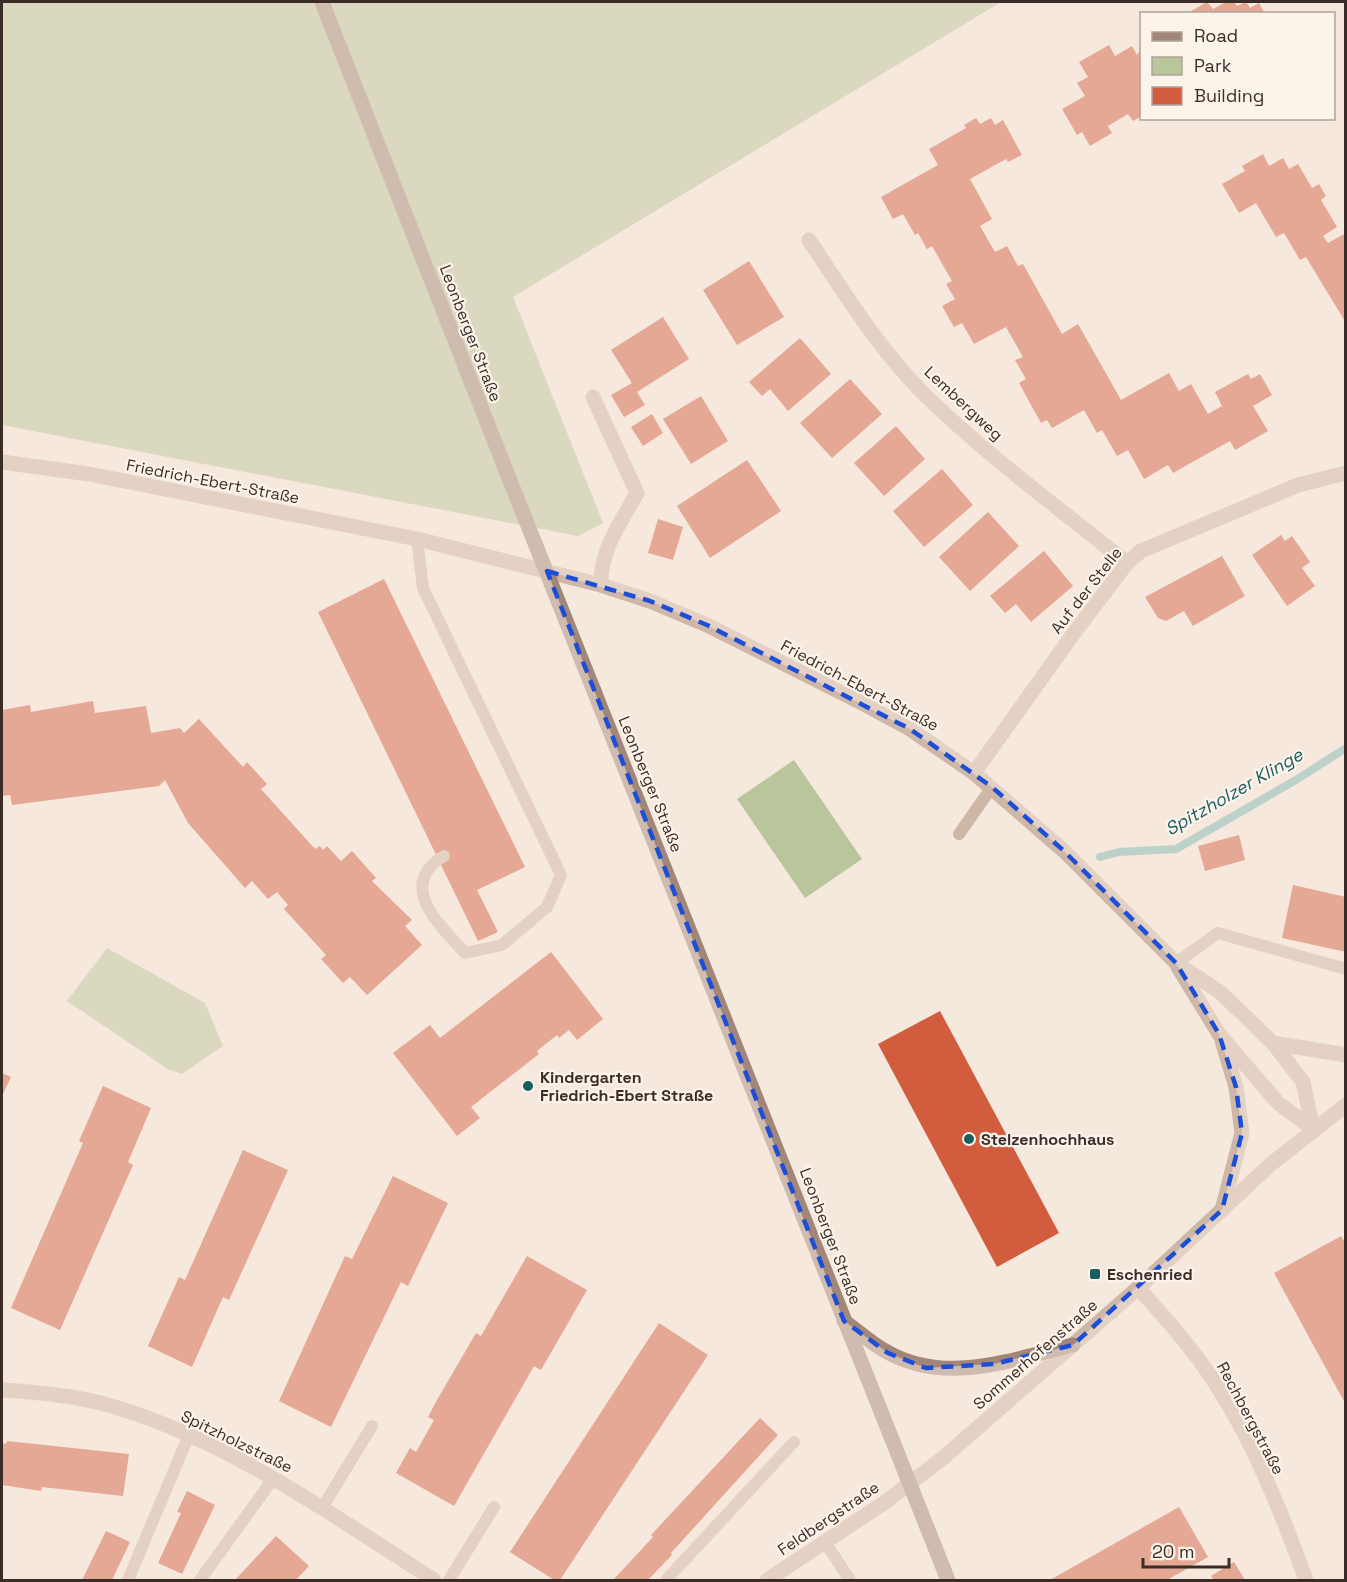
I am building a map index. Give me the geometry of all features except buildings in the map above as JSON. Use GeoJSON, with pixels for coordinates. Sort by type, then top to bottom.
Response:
{"type":"FeatureCollection","features":[{"type":"Feature","properties":{"kind":"main road","name":"Leonberger Straße"},"geometry":{"type":"LineString","coordinates":[[322,2],[505,468],[789,1176],[908,1485],[948,1581]]}},
{"type":"Feature","properties":{"kind":"main road"},"geometry":{"type":"LineString","coordinates":[[844,1321],[888,1353],[926,1368],[951,1370],[994,1364],[1073,1345]]}},
{"type":"Feature","properties":{"kind":"street","name":"Lembergweg"},"geometry":{"type":"LineString","coordinates":[[809,240],[888,354],[926,396],[978,442],[1127,563]]}},
{"type":"Feature","properties":{"kind":"street"},"geometry":{"type":"LineString","coordinates":[[593,397],[637,493],[609,544],[601,570],[601,585]]}},
{"type":"Feature","properties":{"kind":"street","name":"Friedrich-Ebert-Straße"},"geometry":{"type":"LineString","coordinates":[[2,462],[89,474],[417,539],[601,585],[650,601],[707,625],[910,729],[992,787],[1064,851],[1176,963],[1220,992],[1273,1043],[1303,1082],[1313,1129]]}},
{"type":"Feature","properties":{"kind":"street","name":"Auf der Stelle"},"geometry":{"type":"LineString","coordinates":[[974,773],[1127,563],[1141,551],[1298,485],[1346,473]]}},
{"type":"Feature","properties":{"kind":"street","name":"Friedrich-Ebert-Straße"},"geometry":{"type":"LineString","coordinates":[[1176,963],[1219,1034],[1278,1103],[1313,1129]]}},
{"type":"Feature","properties":{"kind":"street","name":"Friedrich-Ebert-Straße"},"geometry":{"type":"LineString","coordinates":[[1219,1034],[1236,1087],[1242,1133],[1222,1210]]}},
{"type":"Feature","properties":{"kind":"street"},"geometry":{"type":"LineString","coordinates":[[1273,1043],[1346,1055]]}},
{"type":"Feature","properties":{"kind":"street","name":"Sommerhofenstraße"},"geometry":{"type":"LineString","coordinates":[[908,1485],[973,1433],[1138,1288],[1313,1129],[1346,1105]]}},
{"type":"Feature","properties":{"kind":"street","name":"Rechbergstraße"},"geometry":{"type":"LineString","coordinates":[[1138,1288],[1175,1328],[1212,1377],[1256,1458],[1306,1581]]}},
{"type":"Feature","properties":{"kind":"street","name":"Spitzholzstraße"},"geometry":{"type":"LineString","coordinates":[[2,1390],[101,1404],[189,1435],[273,1479],[322,1508],[434,1581]]}},
{"type":"Feature","properties":{"kind":"street","name":"Feldbergstraße"},"geometry":{"type":"LineString","coordinates":[[767,1581],[908,1485]]}},
{"type":"Feature","properties":{"kind":"lane"},"geometry":{"type":"LineString","coordinates":[[417,539],[423,588],[561,875],[547,907],[502,945],[465,953],[432,916],[423,900],[422,883],[429,870],[444,856]]}},
{"type":"Feature","properties":{"kind":"lane"},"geometry":{"type":"LineString","coordinates":[[959,834],[992,787]]}},
{"type":"Feature","properties":{"kind":"lane"},"geometry":{"type":"LineString","coordinates":[[1176,963],[1218,933],[1346,969]]}},
{"type":"Feature","properties":{"kind":"lane"},"geometry":{"type":"LineString","coordinates":[[322,1508],[372,1426]]}},
{"type":"Feature","properties":{"kind":"lane"},"geometry":{"type":"LineString","coordinates":[[128,1581],[189,1435]]}},
{"type":"Feature","properties":{"kind":"lane"},"geometry":{"type":"LineString","coordinates":[[666,1581],[794,1442]]}},
{"type":"Feature","properties":{"kind":"lane"},"geometry":{"type":"LineString","coordinates":[[200,1581],[273,1479]]}},
{"type":"Feature","properties":{"kind":"lane"},"geometry":{"type":"LineString","coordinates":[[449,1581],[494,1507]]}},
{"type":"Feature","properties":{"kind":"lane"},"geometry":{"type":"LineString","coordinates":[[825,1542],[850,1581]]}},
{"type":"Feature","properties":{"kind":"highlighted area"},"geometry":{"type":"Polygon","coordinates":[[[547,571],[650,601],[707,625],[910,729],[992,787],[1064,851],[1176,963],[1219,1034],[1236,1087],[1242,1133],[1222,1210],[1073,1345],[994,1364],[926,1368],[888,1353],[844,1321],[547,571]]]}},
{"type":"Feature","properties":{"kind":"green space"},"geometry":{"type":"Polygon","coordinates":[[[2,2],[1001,2],[513,297],[603,523],[578,536],[2,425],[2,2]]]}},
{"type":"Feature","properties":{"kind":"green space"},"geometry":{"type":"Polygon","coordinates":[[[794,760],[862,859],[805,898],[737,799],[794,760]]]}},
{"type":"Feature","properties":{"kind":"green space"},"geometry":{"type":"Polygon","coordinates":[[[107,948],[205,1003],[223,1046],[182,1074],[168,1069],[67,1001],[107,948]]]}},
{"type":"Feature","properties":{"kind":"waterway","name":"Spitzholzer Klinge"},"geometry":{"type":"LineString","coordinates":[[1100,857],[1119,852],[1176,849],[1296,780],[1346,748]]}},
{"type":"Feature","properties":{"kind":"place","name":"Kindergarten Friedrich-Ebert Straße"},"geometry":{"type":"Point","coordinates":[528,1086]}},
{"type":"Feature","properties":{"kind":"place","name":"Stelzenhochhaus"},"geometry":{"type":"Point","coordinates":[969,1139]}},
{"type":"Feature","properties":{"kind":"place","name":"Eschenried"},"geometry":{"type":"Point","coordinates":[1095,1274]}}]}
